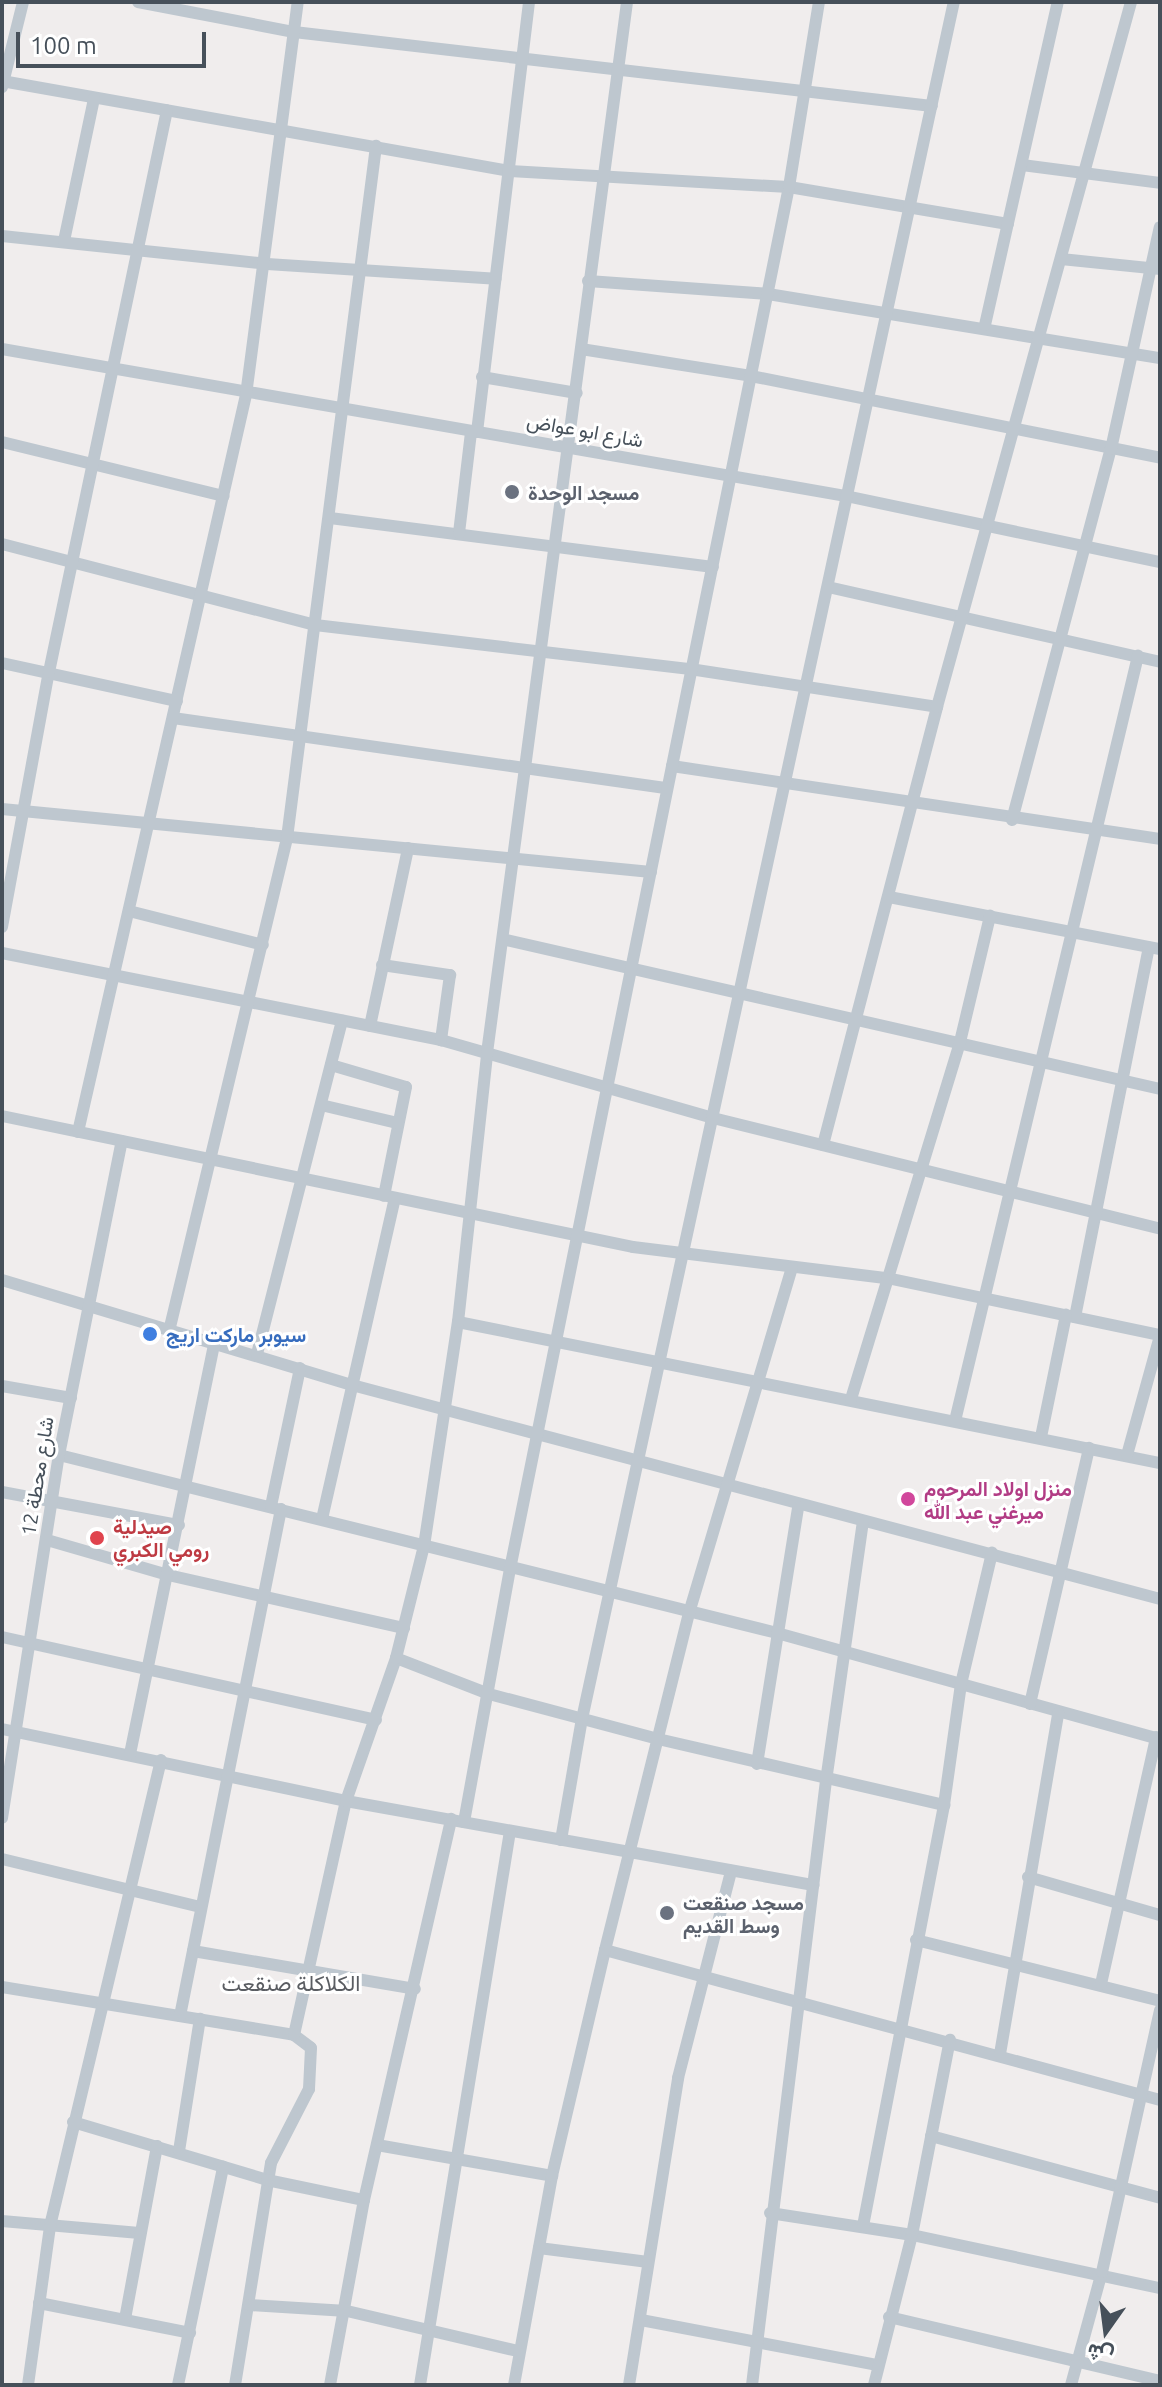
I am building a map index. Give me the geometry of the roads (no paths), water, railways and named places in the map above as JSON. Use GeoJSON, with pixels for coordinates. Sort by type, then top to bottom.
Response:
{"type":"FeatureCollection","features":[{"type":"Feature","properties":{"kind":"street"},"geometry":{"type":"LineString","coordinates":[[23,2],[2,83],[282,128],[510,171],[604,179],[789,187],[912,204],[1008,224]]}},
{"type":"Feature","properties":{"kind":"street"},"geometry":{"type":"LineString","coordinates":[[138,2],[294,32],[932,106]]}},
{"type":"Feature","properties":{"kind":"street"},"geometry":{"type":"LineString","coordinates":[[78,1132],[151,826],[246,395],[267,264],[298,2]]}},
{"type":"Feature","properties":{"kind":"street"},"geometry":{"type":"LineString","coordinates":[[459,533],[496,279],[529,2]]}},
{"type":"Feature","properties":{"kind":"street"},"geometry":{"type":"LineString","coordinates":[[294,2035],[305,1970],[346,1801],[396,1658],[424,1546],[458,1322],[487,1053],[506,940],[577,393],[588,281],[627,2]]}},
{"type":"Feature","properties":{"kind":"street"},"geometry":{"type":"LineString","coordinates":[[330,2385],[347,2311],[364,2200],[489,1694],[510,1569],[606,1088],[690,669],[733,476],[789,187],[819,2]]}},
{"type":"Feature","properties":{"kind":"street"},"geometry":{"type":"LineString","coordinates":[[561,1840],[609,1592],[954,2]]}},
{"type":"Feature","properties":{"kind":"street"},"geometry":{"type":"LineString","coordinates":[[985,325],[1058,2]]}},
{"type":"Feature","properties":{"kind":"street"},"geometry":{"type":"LineString","coordinates":[[823,1145],[937,707],[1012,431],[1041,341],[1131,2]]}},
{"type":"Feature","properties":{"kind":"street"},"geometry":{"type":"LineString","coordinates":[[64,241],[94,99]]}},
{"type":"Feature","properties":{"kind":"street"},"geometry":{"type":"LineString","coordinates":[[2,927],[110,369],[139,252],[167,110]]}},
{"type":"Feature","properties":{"kind":"street"},"geometry":{"type":"LineString","coordinates":[[170,1327],[250,1004],[287,838],[376,146]]}},
{"type":"Feature","properties":{"kind":"street"},"geometry":{"type":"LineString","coordinates":[[1022,165],[1160,183]]}},
{"type":"Feature","properties":{"kind":"street"},"geometry":{"type":"LineString","coordinates":[[1012,820],[1057,639],[1111,449],[1131,353],[1155,269],[1160,227]]}},
{"type":"Feature","properties":{"kind":"street"},"geometry":{"type":"LineString","coordinates":[[2,236],[267,264],[496,279]]}},
{"type":"Feature","properties":{"kind":"street"},"geometry":{"type":"LineString","coordinates":[[1061,259],[1155,269]]}},
{"type":"Feature","properties":{"kind":"street"},"geometry":{"type":"LineString","coordinates":[[588,281],[768,294],[985,325],[1041,341],[1160,358]]}},
{"type":"Feature","properties":{"kind":"street","name":"شارع ابو عواض"},"geometry":{"type":"LineString","coordinates":[[2,349],[246,395],[441,422],[474,432],[846,496],[987,523],[1160,562]]}},
{"type":"Feature","properties":{"kind":"street"},"geometry":{"type":"LineString","coordinates":[[581,349],[751,376],[866,402],[1160,458]]}},
{"type":"Feature","properties":{"kind":"street"},"geometry":{"type":"LineString","coordinates":[[482,377],[577,393]]}},
{"type":"Feature","properties":{"kind":"street"},"geometry":{"type":"LineString","coordinates":[[2,442],[224,496]]}},
{"type":"Feature","properties":{"kind":"street"},"geometry":{"type":"LineString","coordinates":[[330,518],[558,543],[713,567]]}},
{"type":"Feature","properties":{"kind":"street"},"geometry":{"type":"LineString","coordinates":[[2,544],[315,625],[690,669],[937,707]]}},
{"type":"Feature","properties":{"kind":"street"},"geometry":{"type":"LineString","coordinates":[[828,587],[1160,662]]}},
{"type":"Feature","properties":{"kind":"street"},"geometry":{"type":"LineString","coordinates":[[955,1421],[1042,1060],[1069,932],[1138,656]]}},
{"type":"Feature","properties":{"kind":"street"},"geometry":{"type":"LineString","coordinates":[[2,663],[177,701]]}},
{"type":"Feature","properties":{"kind":"street"},"geometry":{"type":"LineString","coordinates":[[173,718],[667,788]]}},
{"type":"Feature","properties":{"kind":"street"},"geometry":{"type":"LineString","coordinates":[[672,766],[785,781],[1012,820],[1160,839]]}},
{"type":"Feature","properties":{"kind":"street"},"geometry":{"type":"LineString","coordinates":[[2,809],[24,814],[651,872]]}},
{"type":"Feature","properties":{"kind":"street"},"geometry":{"type":"LineString","coordinates":[[370,1026],[408,848]]}},
{"type":"Feature","properties":{"kind":"street"},"geometry":{"type":"LineString","coordinates":[[889,897],[1154,948],[1123,1081],[1098,1213],[1041,1437]]}},
{"type":"Feature","properties":{"kind":"street"},"geometry":{"type":"LineString","coordinates":[[129,911],[263,945]]}},
{"type":"Feature","properties":{"kind":"street"},"geometry":{"type":"LineString","coordinates":[[851,1399],[960,1042],[990,916]]}},
{"type":"Feature","properties":{"kind":"street"},"geometry":{"type":"LineString","coordinates":[[506,940],[741,991],[1160,1089]]}},
{"type":"Feature","properties":{"kind":"street"},"geometry":{"type":"LineString","coordinates":[[2,953],[441,1040],[713,1118],[1160,1229]]}},
{"type":"Feature","properties":{"kind":"street"},"geometry":{"type":"LineString","coordinates":[[382,965],[450,975],[441,1040]]}},
{"type":"Feature","properties":{"kind":"street"},"geometry":{"type":"LineString","coordinates":[[257,1354],[342,1021]]}},
{"type":"Feature","properties":{"kind":"street"},"geometry":{"type":"LineString","coordinates":[[322,1519],[390,1197],[405,1084],[331,1065]]}},
{"type":"Feature","properties":{"kind":"street"},"geometry":{"type":"LineString","coordinates":[[321,1105],[398,1123]]}},
{"type":"Feature","properties":{"kind":"street"},"geometry":{"type":"LineString","coordinates":[[2,1116],[301,1181],[683,1257],[887,1278],[1160,1335],[1127,1455]]}},
{"type":"Feature","properties":{"kind":"street","name":"شارع محطة 12"},"geometry":{"type":"LineString","coordinates":[[2,1818],[59,1455],[122,1141]]}},
{"type":"Feature","properties":{"kind":"street"},"geometry":{"type":"LineString","coordinates":[[514,2385],[517,2351],[552,2176],[605,1950],[689,1613],[761,1383],[792,1268]]}},
{"type":"Feature","properties":{"kind":"street"},"geometry":{"type":"LineString","coordinates":[[2,1280],[90,1303],[352,1385],[538,1430],[798,1507],[992,1553],[1160,1599]]}},
{"type":"Feature","properties":{"kind":"street"},"geometry":{"type":"LineString","coordinates":[[458,1322],[1160,1463]]}},
{"type":"Feature","properties":{"kind":"street"},"geometry":{"type":"LineString","coordinates":[[130,1754],[215,1341]]}},
{"type":"Feature","properties":{"kind":"street"},"geometry":{"type":"LineString","coordinates":[[180,2016],[263,1596],[300,1368]]}},
{"type":"Feature","properties":{"kind":"street"},"geometry":{"type":"LineString","coordinates":[[2,1386],[71,1398]]}},
{"type":"Feature","properties":{"kind":"street"},"geometry":{"type":"LineString","coordinates":[[1030,1704],[1063,1572],[1089,1448]]}},
{"type":"Feature","properties":{"kind":"street"},"geometry":{"type":"LineString","coordinates":[[59,1455],[186,1484],[510,1569],[777,1633],[1058,1713],[1158,1738],[1117,1904],[1101,1984]]}},
{"type":"Feature","properties":{"kind":"street"},"geometry":{"type":"LineString","coordinates":[[2,1492],[179,1525]]}},
{"type":"Feature","properties":{"kind":"street"},"geometry":{"type":"LineString","coordinates":[[757,1764],[798,1507]]}},
{"type":"Feature","properties":{"kind":"street"},"geometry":{"type":"LineString","coordinates":[[752,2385],[770,2213],[863,1522]]}},
{"type":"Feature","properties":{"kind":"street"},"geometry":{"type":"LineString","coordinates":[[47,1540],[168,1575],[404,1628]]}},
{"type":"Feature","properties":{"kind":"street"},"geometry":{"type":"LineString","coordinates":[[863,2226],[944,1805],[961,1684],[992,1553]]}},
{"type":"Feature","properties":{"kind":"street"},"geometry":{"type":"LineString","coordinates":[[2,1637],[147,1672],[376,1720]]}},
{"type":"Feature","properties":{"kind":"street"},"geometry":{"type":"LineString","coordinates":[[396,1658],[489,1694],[582,1719],[826,1781],[944,1805]]}},
{"type":"Feature","properties":{"kind":"street"},"geometry":{"type":"LineString","coordinates":[[1000,2054],[1058,1713]]}},
{"type":"Feature","properties":{"kind":"street"},"geometry":{"type":"LineString","coordinates":[[2,1729],[346,1801],[814,1885]]}},
{"type":"Feature","properties":{"kind":"street"},"geometry":{"type":"LineString","coordinates":[[28,2385],[50,2226],[101,2005],[133,1892],[161,1760]]}},
{"type":"Feature","properties":{"kind":"street"},"geometry":{"type":"LineString","coordinates":[[420,2385],[510,1831]]}},
{"type":"Feature","properties":{"kind":"street"},"geometry":{"type":"LineString","coordinates":[[2,1859],[200,1907]]}},
{"type":"Feature","properties":{"kind":"street"},"geometry":{"type":"LineString","coordinates":[[629,2385],[678,2078],[731,1871]]}},
{"type":"Feature","properties":{"kind":"street"},"geometry":{"type":"LineString","coordinates":[[1028,1877],[1160,1915]]}},
{"type":"Feature","properties":{"kind":"street"},"geometry":{"type":"LineString","coordinates":[[916,1940],[1014,1962],[1160,2001]]}},
{"type":"Feature","properties":{"kind":"street"},"geometry":{"type":"LineString","coordinates":[[605,1950],[950,2040],[1160,2100]]}},
{"type":"Feature","properties":{"kind":"street"},"geometry":{"type":"LineString","coordinates":[[193,1951],[415,1989]]}},
{"type":"Feature","properties":{"kind":"street"},"geometry":{"type":"LineString","coordinates":[[2,1987],[294,2035],[311,2048],[313,2070],[267,2180],[235,2385]]}},
{"type":"Feature","properties":{"kind":"street"},"geometry":{"type":"LineString","coordinates":[[1071,2385],[1102,2272],[1160,2010]]}},
{"type":"Feature","properties":{"kind":"street"},"geometry":{"type":"LineString","coordinates":[[179,2151],[200,2019]]}},
{"type":"Feature","properties":{"kind":"street"},"geometry":{"type":"LineString","coordinates":[[874,2385],[912,2235],[950,2040]]}},
{"type":"Feature","properties":{"kind":"street"},"geometry":{"type":"LineString","coordinates":[[73,2122],[179,2151],[267,2180],[364,2200]]}},
{"type":"Feature","properties":{"kind":"street"},"geometry":{"type":"LineString","coordinates":[[931,2136],[1160,2198]]}},
{"type":"Feature","properties":{"kind":"street"},"geometry":{"type":"LineString","coordinates":[[377,2145],[552,2176]]}},
{"type":"Feature","properties":{"kind":"street"},"geometry":{"type":"LineString","coordinates":[[125,2319],[157,2146]]}},
{"type":"Feature","properties":{"kind":"street"},"geometry":{"type":"LineString","coordinates":[[178,2385],[223,2167]]}},
{"type":"Feature","properties":{"kind":"street"},"geometry":{"type":"LineString","coordinates":[[770,2213],[912,2235],[1102,2272],[1160,2288]]}},
{"type":"Feature","properties":{"kind":"street"},"geometry":{"type":"LineString","coordinates":[[2,2221],[139,2233]]}},
{"type":"Feature","properties":{"kind":"street"},"geometry":{"type":"LineString","coordinates":[[539,2248],[648,2262]]}},
{"type":"Feature","properties":{"kind":"street"},"geometry":{"type":"LineString","coordinates":[[39,2303],[190,2333]]}},
{"type":"Feature","properties":{"kind":"street"},"geometry":{"type":"LineString","coordinates":[[249,2305],[347,2311],[517,2351]]}},
{"type":"Feature","properties":{"kind":"street"},"geometry":{"type":"LineString","coordinates":[[889,2317],[1160,2381]]}},
{"type":"Feature","properties":{"kind":"street"},"geometry":{"type":"LineString","coordinates":[[641,2320],[878,2365]]}},
{"type":"Feature","properties":{"kind":"place","name":"مسجد الوحدة"},"geometry":{"type":"Point","coordinates":[512,492]}},
{"type":"Feature","properties":{"kind":"place","name":"سيوبر ماركت اريج"},"geometry":{"type":"Point","coordinates":[150,1334]}},
{"type":"Feature","properties":{"kind":"place","name":"منزل اولاد المرحوم ميرغني عبد الله"},"geometry":{"type":"Point","coordinates":[908,1499]}},
{"type":"Feature","properties":{"kind":"place","name":"صيدلية رومي الكبري"},"geometry":{"type":"Point","coordinates":[97,1538]}},
{"type":"Feature","properties":{"kind":"place","name":"مسجد صنقعت وسط القديم"},"geometry":{"type":"Point","coordinates":[667,1913]}},
{"type":"Feature","properties":{"kind":"district","name":"الكلاكلة صنقعت"},"geometry":{"type":"Point","coordinates":[291,1983]}}]}
